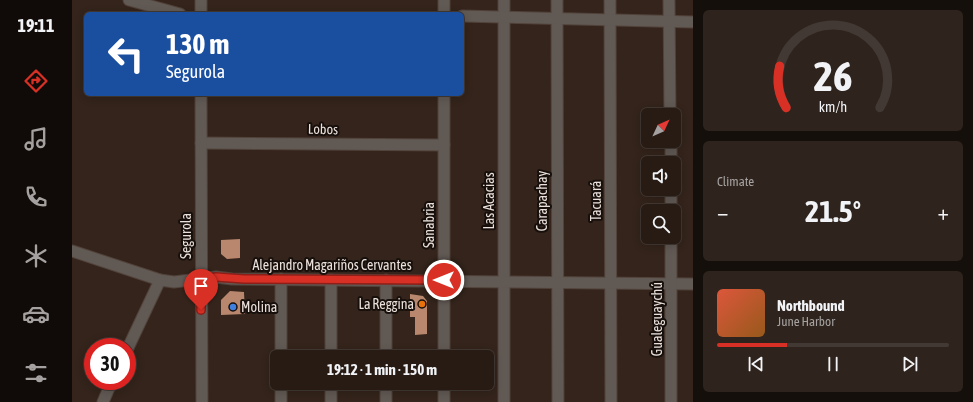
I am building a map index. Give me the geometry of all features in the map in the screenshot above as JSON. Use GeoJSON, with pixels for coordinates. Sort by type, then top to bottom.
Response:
{"type":"FeatureCollection","features":[{"type":"Feature","properties":{"kind":"street"},"geometry":{"type":"LineString","coordinates":[[129,0],[173,12]]}},
{"type":"Feature","properties":{"kind":"street"},"geometry":{"type":"LineString","coordinates":[[201,0],[201,12]]}},
{"type":"Feature","properties":{"kind":"street"},"geometry":{"type":"LineString","coordinates":[[444,0],[444,12]]}},
{"type":"Feature","properties":{"kind":"street","name":"Las Acacias"},"geometry":{"type":"LineString","coordinates":[[504,0],[504,402]]}},
{"type":"Feature","properties":{"kind":"street","name":"Carapachay"},"geometry":{"type":"LineString","coordinates":[[557,0],[558,402]]}},
{"type":"Feature","properties":{"kind":"street","name":"Tacuará"},"geometry":{"type":"LineString","coordinates":[[610,0],[611,402]]}},
{"type":"Feature","properties":{"kind":"street"},"geometry":{"type":"LineString","coordinates":[[669,0],[670,108]]}},
{"type":"Feature","properties":{"kind":"street"},"geometry":{"type":"LineString","coordinates":[[464,16],[693,22]]}},
{"type":"Feature","properties":{"kind":"street","name":"Segurola"},"geometry":{"type":"LineString","coordinates":[[201,96],[202,402]]}},
{"type":"Feature","properties":{"kind":"street","name":"Sanabria"},"geometry":{"type":"LineString","coordinates":[[444,96],[444,350]]}},
{"type":"Feature","properties":{"kind":"street","name":"Lobos"},"geometry":{"type":"LineString","coordinates":[[201,143],[444,145]]}},
{"type":"Feature","properties":{"kind":"street","name":"Gualeguaychú"},"geometry":{"type":"LineString","coordinates":[[671,402],[672,244]]}},
{"type":"Feature","properties":{"kind":"street","name":"Alejandro Magariños Cervantes"},"geometry":{"type":"LineString","coordinates":[[72,251],[160,280],[174,282],[216,277],[331,280],[444,280],[693,284]]}},
{"type":"Feature","properties":{"kind":"street"},"geometry":{"type":"LineString","coordinates":[[281,279],[281,350]]}},
{"type":"Feature","properties":{"kind":"street"},"geometry":{"type":"LineString","coordinates":[[133,338],[160,280]]}},
{"type":"Feature","properties":{"kind":"street"},"geometry":{"type":"LineString","coordinates":[[331,280],[331,350]]}},
{"type":"Feature","properties":{"kind":"street"},"geometry":{"type":"LineString","coordinates":[[386,280],[386,350]]}},
{"type":"Feature","properties":{"kind":"street"},"geometry":{"type":"LineString","coordinates":[[103,402],[108,390]]}},
{"type":"Feature","properties":{"kind":"street"},"geometry":{"type":"LineString","coordinates":[[281,390],[281,402]]}},
{"type":"Feature","properties":{"kind":"street"},"geometry":{"type":"LineString","coordinates":[[331,390],[331,402]]}},
{"type":"Feature","properties":{"kind":"street"},"geometry":{"type":"LineString","coordinates":[[386,390],[386,402]]}},
{"type":"Feature","properties":{"kind":"street"},"geometry":{"type":"LineString","coordinates":[[444,390],[444,402]]}},
{"type":"Feature","properties":{"kind":"building"},"geometry":{"type":"Polygon","coordinates":[[[240,239],[240,258],[227,259],[221,254],[221,240],[240,239]]]}},
{"type":"Feature","properties":{"kind":"building","name":"Molina"},"geometry":{"type":"Polygon","coordinates":[[[230,291],[244,292],[245,314],[221,315],[221,300],[230,291]]]}},
{"type":"Feature","properties":{"kind":"building"},"geometry":{"type":"Polygon","coordinates":[[[410,294],[423,296],[427,301],[427,334],[415,335],[415,317],[410,317],[410,294]]]}},
{"type":"Feature","properties":{"kind":"place","name":"La Reggina"},"geometry":{"type":"Point","coordinates":[422,304]}},
{"type":"Feature","properties":{"kind":"place","name":"Molina"},"geometry":{"type":"Point","coordinates":[233,307]}},
{"type":"Feature","properties":{"kind":"route"},"geometry":{"type":"LineString","coordinates":[[201,310],[201,279],[216,277],[232,279],[444,280]]}}]}
